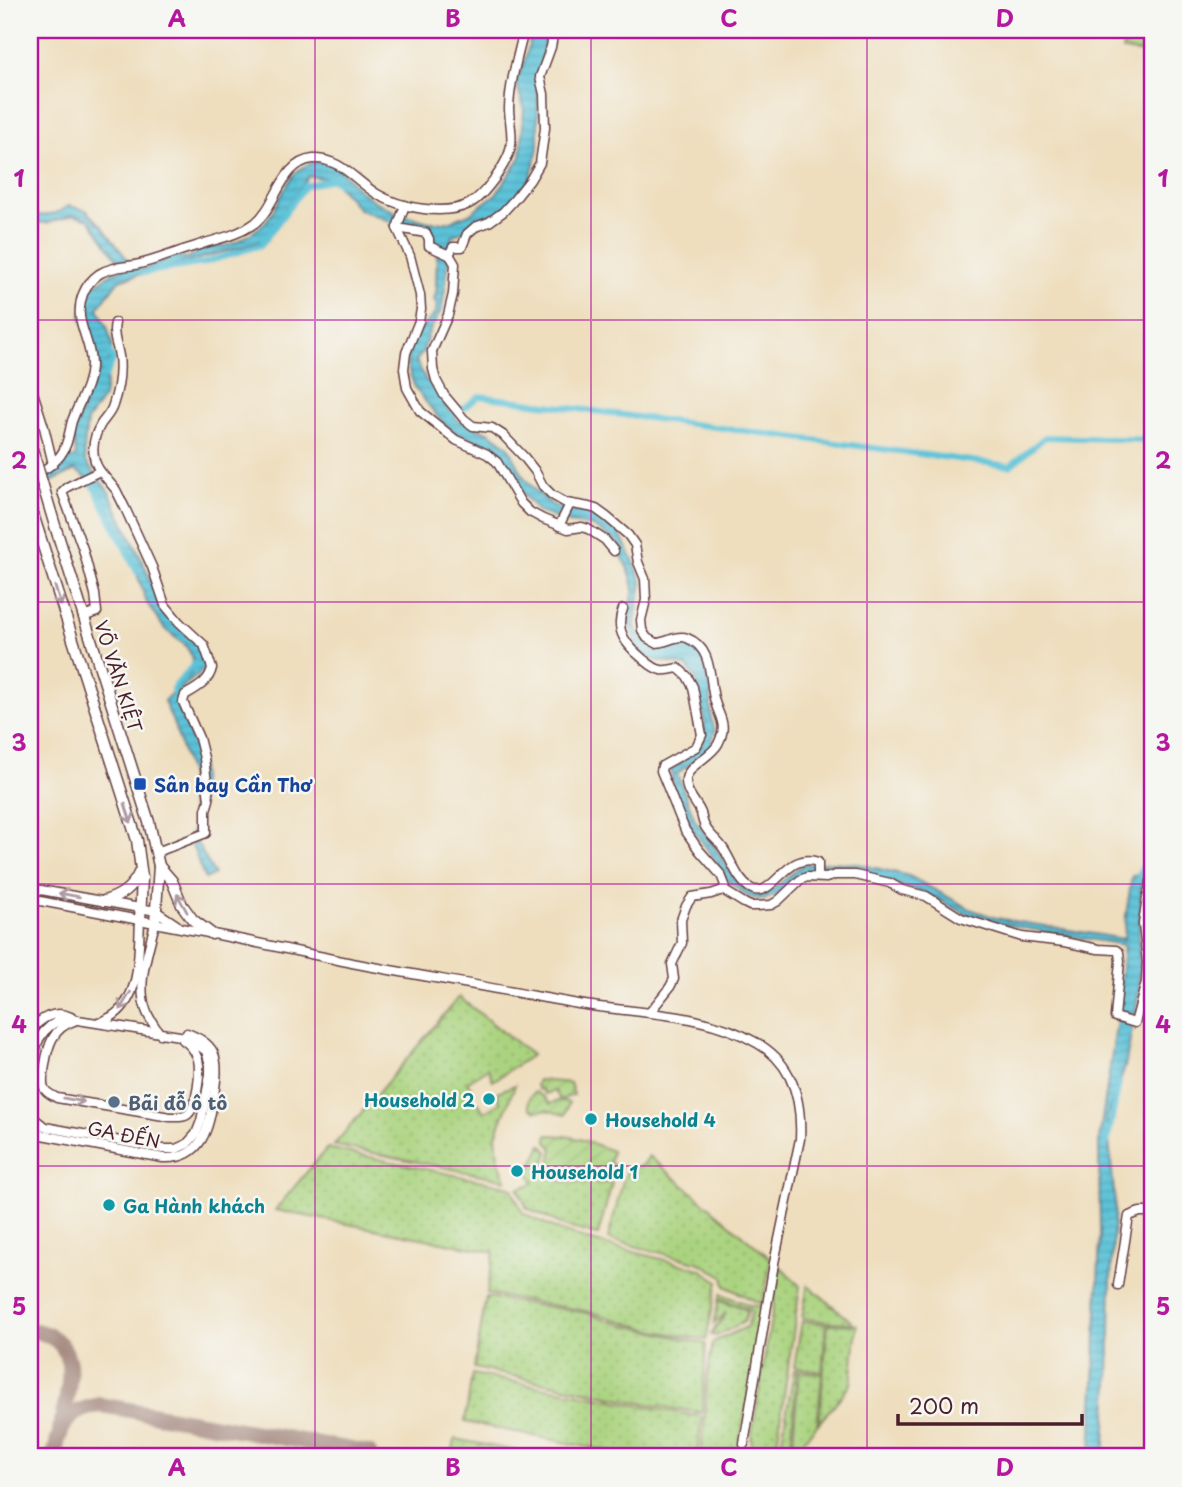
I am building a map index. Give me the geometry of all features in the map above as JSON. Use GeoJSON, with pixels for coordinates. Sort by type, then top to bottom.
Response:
{"type":"FeatureCollection","features":[{"type":"Feature","properties":{"kind":"main road","name":"VÕ VĂN KIỆT"},"geometry":{"type":"LineString","coordinates":[[31,445],[157,852],[159,866],[155,923]]}},
{"type":"Feature","properties":{"kind":"main road","name":"VÕ VĂN KIỆT"},"geometry":{"type":"LineString","coordinates":[[30,505],[137,841],[141,863],[141,921]]}},
{"type":"Feature","properties":{"kind":"main road"},"geometry":{"type":"LineString","coordinates":[[104,901],[118,897],[129,888],[140,873],[141,863]]}},
{"type":"Feature","properties":{"kind":"main road"},"geometry":{"type":"LineString","coordinates":[[159,866],[172,881],[188,913],[212,934]]}},
{"type":"Feature","properties":{"kind":"street"},"geometry":{"type":"LineString","coordinates":[[32,475],[53,464],[63,452],[89,379],[90,354],[79,314],[87,285],[98,274],[247,229],[267,210],[291,171],[312,159],[338,165],[377,194],[405,205],[440,210],[463,206],[475,200],[500,171],[512,146],[509,109],[511,79],[524,30]]}},
{"type":"Feature","properties":{"kind":"street"},"geometry":{"type":"LineString","coordinates":[[449,254],[453,247],[462,247],[467,234],[475,227],[489,222],[503,212],[530,180],[540,163],[545,128],[544,94],[540,77],[554,30]]}},
{"type":"Feature","properties":{"kind":"street"},"geometry":{"type":"LineString","coordinates":[[405,205],[397,226],[410,256],[421,301],[419,321],[404,359],[407,387],[423,415],[456,440],[487,454],[497,462],[526,508],[535,515],[568,529],[588,529],[606,540],[614,551]]}},
{"type":"Feature","properties":{"kind":"street"},"geometry":{"type":"LineString","coordinates":[[397,226],[426,233],[429,246],[449,254],[455,264],[452,301],[431,357],[436,380],[444,395],[457,412],[473,426],[492,428],[503,435],[535,471],[545,489],[558,500],[569,507],[596,509],[632,540],[645,579],[646,600],[641,620],[642,630],[647,638],[656,643],[688,638],[699,646],[707,658],[713,684],[713,703],[723,726],[720,740],[713,751],[691,769],[686,778],[686,784],[701,813],[704,826],[726,852],[742,881],[754,890],[769,888],[792,864],[816,860],[819,875]]}},
{"type":"Feature","properties":{"kind":"street"},"geometry":{"type":"LineString","coordinates":[[115,323],[119,373],[113,407],[100,426],[94,444],[94,458],[98,472],[116,490],[125,508],[152,567],[165,605],[204,645],[211,663],[208,679],[185,695],[183,702],[199,738],[207,776],[209,800],[206,810],[206,834],[157,852]]}},
{"type":"Feature","properties":{"kind":"street"},"geometry":{"type":"LineString","coordinates":[[30,383],[53,464]]}},
{"type":"Feature","properties":{"kind":"street"},"geometry":{"type":"LineString","coordinates":[[83,617],[97,612],[97,602],[83,549],[62,492],[98,472]]}},
{"type":"Feature","properties":{"kind":"street"},"geometry":{"type":"LineString","coordinates":[[560,524],[569,507]]}},
{"type":"Feature","properties":{"kind":"street"},"geometry":{"type":"LineString","coordinates":[[623,609],[620,622],[626,643],[651,666],[664,671],[678,668],[691,681],[699,705],[702,735],[694,748],[662,766],[661,771],[685,830],[721,875],[723,890]]}},
{"type":"Feature","properties":{"kind":"street"},"geometry":{"type":"LineString","coordinates":[[83,673],[100,667]]}},
{"type":"Feature","properties":{"kind":"street"},"geometry":{"type":"LineString","coordinates":[[699,705],[713,703]]}},
{"type":"Feature","properties":{"kind":"street"},"geometry":{"type":"LineString","coordinates":[[723,890],[750,906],[771,905],[807,877],[819,875],[826,878],[848,874],[890,883],[902,890],[926,896],[961,918],[1016,935],[1116,950],[1119,952],[1120,961],[1114,1013],[1116,1018],[1136,1022],[1146,982],[1143,925],[1152,877]]}},
{"type":"Feature","properties":{"kind":"street"},"geometry":{"type":"LineString","coordinates":[[30,888],[156,911],[179,927]]}},
{"type":"Feature","properties":{"kind":"street"},"geometry":{"type":"LineString","coordinates":[[650,1012],[674,979],[673,964],[682,943],[681,920],[688,901],[692,897],[723,890]]}},
{"type":"Feature","properties":{"kind":"street"},"geometry":{"type":"LineString","coordinates":[[30,899],[352,963],[704,1023],[734,1032],[769,1052],[783,1066],[799,1103],[800,1139],[774,1263],[744,1444]]}},
{"type":"Feature","properties":{"kind":"street"},"geometry":{"type":"LineString","coordinates":[[100,1023],[116,1014],[126,1003],[132,990],[137,974],[141,921]]}},
{"type":"Feature","properties":{"kind":"street"},"geometry":{"type":"LineString","coordinates":[[155,923],[142,993],[145,1009],[160,1034]]}},
{"type":"Feature","properties":{"kind":"street"},"geometry":{"type":"LineString","coordinates":[[30,1032],[38,1023],[55,1013],[66,1014],[77,1020]]}},
{"type":"Feature","properties":{"kind":"street"},"geometry":{"type":"LineString","coordinates":[[30,1077],[37,1042],[47,1028],[65,1018],[186,1037],[206,1051],[211,1065],[201,1121],[196,1134],[187,1144],[176,1149],[163,1149],[44,1127],[30,1110]]}},
{"type":"Feature","properties":{"kind":"street"},"geometry":{"type":"LineString","coordinates":[[77,1020],[67,1023],[52,1038],[43,1077],[46,1091],[57,1098],[170,1117],[189,1114],[193,1107],[199,1073],[197,1056],[178,1035]]}},
{"type":"Feature","properties":{"kind":"street","name":"GA ĐẾN"},"geometry":{"type":"LineString","coordinates":[[30,1125],[42,1135],[163,1158],[179,1157],[190,1151],[198,1144],[209,1126],[215,1061],[214,1053],[200,1038],[187,1032],[178,1035]]}},
{"type":"Feature","properties":{"kind":"street"},"geometry":{"type":"LineString","coordinates":[[1118,1285],[1127,1220],[1134,1213],[1152,1212]]}},
{"type":"Feature","properties":{"kind":"green space"},"geometry":{"type":"Polygon","coordinates":[[[1128,30],[1152,30],[1152,54],[1122,50],[1128,30]]]}},
{"type":"Feature","properties":{"kind":"green space"},"geometry":{"type":"Polygon","coordinates":[[[459,997],[532,1055],[493,1081],[488,1068],[467,1082],[474,1092],[465,1096],[467,1101],[478,1102],[484,1112],[500,1103],[497,1092],[515,1085],[496,1135],[498,1158],[506,1180],[334,1145],[459,997]]]}},
{"type":"Feature","properties":{"kind":"green space"},"geometry":{"type":"Polygon","coordinates":[[[538,1080],[570,1083],[574,1095],[560,1100],[555,1091],[545,1094],[536,1085],[538,1080]]]}},
{"type":"Feature","properties":{"kind":"green space"},"geometry":{"type":"Polygon","coordinates":[[[535,1092],[550,1104],[560,1100],[569,1103],[565,1115],[546,1110],[536,1111],[530,1108],[529,1103],[535,1092]]]}},
{"type":"Feature","properties":{"kind":"green space"},"geometry":{"type":"Polygon","coordinates":[[[547,1135],[573,1137],[612,1151],[610,1163],[620,1168],[615,1178],[573,1175],[549,1168],[553,1148],[547,1142],[547,1135]]]}},
{"type":"Feature","properties":{"kind":"green space"},"geometry":{"type":"Polygon","coordinates":[[[542,1145],[548,1152],[543,1168],[561,1182],[612,1183],[598,1235],[567,1227],[527,1208],[518,1189],[534,1183],[529,1172],[542,1145]]]}},
{"type":"Feature","properties":{"kind":"green space"},"geometry":{"type":"Polygon","coordinates":[[[327,1148],[511,1187],[523,1213],[559,1230],[700,1269],[718,1281],[706,1340],[656,1331],[586,1311],[487,1294],[494,1252],[275,1210],[327,1148]]]}},
{"type":"Feature","properties":{"kind":"green space"},"geometry":{"type":"Polygon","coordinates":[[[649,1156],[771,1259],[761,1304],[725,1286],[723,1276],[700,1263],[608,1239],[628,1170],[643,1165],[649,1156]]]}},
{"type":"Feature","properties":{"kind":"green space"},"geometry":{"type":"Polygon","coordinates":[[[780,1266],[800,1286],[775,1457],[765,1457],[765,1450],[753,1451],[751,1439],[780,1266]]]}},
{"type":"Feature","properties":{"kind":"green space"},"geometry":{"type":"Polygon","coordinates":[[[808,1285],[853,1323],[802,1318],[808,1285]]]}},
{"type":"Feature","properties":{"kind":"green space"},"geometry":{"type":"Polygon","coordinates":[[[721,1294],[764,1308],[739,1446],[742,1457],[700,1457],[713,1342],[747,1327],[751,1315],[751,1309],[720,1299],[721,1294]]]}},
{"type":"Feature","properties":{"kind":"green space"},"geometry":{"type":"Polygon","coordinates":[[[486,1297],[587,1313],[608,1321],[706,1344],[702,1413],[474,1368],[486,1297]]]}},
{"type":"Feature","properties":{"kind":"green space"},"geometry":{"type":"Polygon","coordinates":[[[719,1300],[731,1305],[732,1303],[748,1311],[744,1322],[716,1336],[711,1335],[726,1313],[714,1324],[719,1300]]]}},
{"type":"Feature","properties":{"kind":"green space"},"geometry":{"type":"Polygon","coordinates":[[[802,1321],[826,1324],[822,1372],[794,1367],[802,1321]]]}},
{"type":"Feature","properties":{"kind":"green space"},"geometry":{"type":"Polygon","coordinates":[[[828,1324],[857,1325],[851,1384],[819,1423],[828,1324]]]}},
{"type":"Feature","properties":{"kind":"green space"},"geometry":{"type":"Polygon","coordinates":[[[794,1370],[797,1370],[790,1457],[779,1457],[794,1370]]]}},
{"type":"Feature","properties":{"kind":"green space"},"geometry":{"type":"Polygon","coordinates":[[[799,1371],[822,1374],[817,1425],[792,1454],[799,1371]]]}},
{"type":"Feature","properties":{"kind":"green space"},"geometry":{"type":"Polygon","coordinates":[[[472,1374],[702,1417],[697,1457],[637,1457],[465,1422],[472,1374]]]}},
{"type":"Feature","properties":{"kind":"green space"},"geometry":{"type":"Polygon","coordinates":[[[455,1439],[547,1457],[452,1457],[455,1439]]]}},
{"type":"Feature","properties":{"kind":"water"},"geometry":{"type":"Polygon","coordinates":[[[533,30],[546,30],[538,86],[538,148],[530,180],[503,211],[452,237],[442,309],[428,334],[423,352],[416,361],[426,380],[441,393],[447,408],[457,420],[490,433],[508,446],[525,479],[552,505],[569,511],[595,512],[616,527],[642,583],[635,626],[639,634],[656,646],[666,647],[686,642],[699,649],[711,687],[711,718],[715,730],[711,747],[677,774],[695,820],[736,881],[745,889],[764,892],[773,889],[802,865],[832,862],[859,864],[909,876],[970,909],[996,918],[1124,939],[1132,876],[1142,875],[1139,992],[1125,1067],[1107,1118],[1115,1204],[1104,1457],[1091,1457],[1100,1235],[1099,1140],[1117,1020],[1124,945],[978,920],[926,893],[848,871],[826,871],[795,878],[779,893],[764,900],[747,896],[728,881],[682,815],[675,798],[671,770],[702,745],[705,723],[696,679],[686,666],[652,659],[638,650],[628,620],[634,589],[616,542],[593,526],[569,523],[539,512],[489,448],[457,434],[442,422],[415,388],[407,365],[409,347],[418,332],[434,315],[437,306],[434,300],[437,289],[437,254],[433,236],[359,209],[332,179],[309,176],[271,229],[268,240],[119,280],[98,308],[112,344],[104,396],[87,421],[84,450],[86,462],[109,492],[146,569],[161,609],[198,644],[207,667],[177,695],[201,764],[196,841],[214,874],[205,879],[190,840],[194,822],[188,789],[190,776],[164,701],[191,673],[193,658],[186,646],[164,628],[147,603],[131,556],[108,509],[85,477],[75,470],[30,489],[30,476],[54,469],[76,456],[73,435],[88,392],[100,370],[94,343],[81,317],[85,300],[91,288],[112,273],[124,269],[89,219],[73,215],[47,223],[30,222],[30,214],[50,214],[69,206],[86,210],[128,260],[141,270],[175,255],[186,258],[208,247],[227,245],[247,236],[268,219],[291,178],[308,164],[320,162],[336,165],[358,189],[397,213],[429,222],[449,222],[469,214],[496,194],[521,157],[524,107],[516,83],[533,30]]]}},
{"type":"Feature","properties":{"kind":"waterway"},"geometry":{"type":"LineString","coordinates":[[142,273],[204,263],[261,245],[305,186],[332,179],[338,183]]}},
{"type":"Feature","properties":{"kind":"waterway"},"geometry":{"type":"LineString","coordinates":[[105,377],[113,360],[108,349]]}},
{"type":"Feature","properties":{"kind":"waterway"},"geometry":{"type":"LineString","coordinates":[[448,418],[479,396],[1010,466],[1045,437],[1152,440]]}},
{"type":"Feature","properties":{"kind":"waterway"},"geometry":{"type":"LineString","coordinates":[[93,485],[137,572]]}},
{"type":"Feature","properties":{"kind":"waterway"},"geometry":{"type":"LineString","coordinates":[[176,699],[173,689],[195,663]]}},
{"type":"Feature","properties":{"kind":"waterway"},"geometry":{"type":"LineString","coordinates":[[1139,883],[1140,872],[1152,852]]}},
{"type":"Feature","properties":{"kind":"waterway"},"geometry":{"type":"LineString","coordinates":[[1107,1143],[1119,1082]]}},
{"type":"Feature","properties":{"kind":"taxiway"},"geometry":{"type":"LineString","coordinates":[[30,1330],[48,1335],[60,1344],[67,1355],[69,1384],[60,1430]]}},
{"type":"Feature","properties":{"kind":"taxiway"},"geometry":{"type":"LineString","coordinates":[[54,1457],[62,1428],[72,1415],[101,1405],[369,1453]]}},
{"type":"Feature","properties":{"kind":"place","name":"Sân bay Cần Thơ"},"geometry":{"type":"Point","coordinates":[140,784]}},
{"type":"Feature","properties":{"kind":"place","name":"Household 2"},"geometry":{"type":"Point","coordinates":[489,1099]}},
{"type":"Feature","properties":{"kind":"place","name":"Bãi đỗ ô tô"},"geometry":{"type":"Point","coordinates":[114,1102]}},
{"type":"Feature","properties":{"kind":"place","name":"Household 4"},"geometry":{"type":"Point","coordinates":[591,1119]}},
{"type":"Feature","properties":{"kind":"place","name":"Household 1"},"geometry":{"type":"Point","coordinates":[517,1171]}},
{"type":"Feature","properties":{"kind":"place","name":"Ga Hành khách"},"geometry":{"type":"Point","coordinates":[109,1205]}}]}
